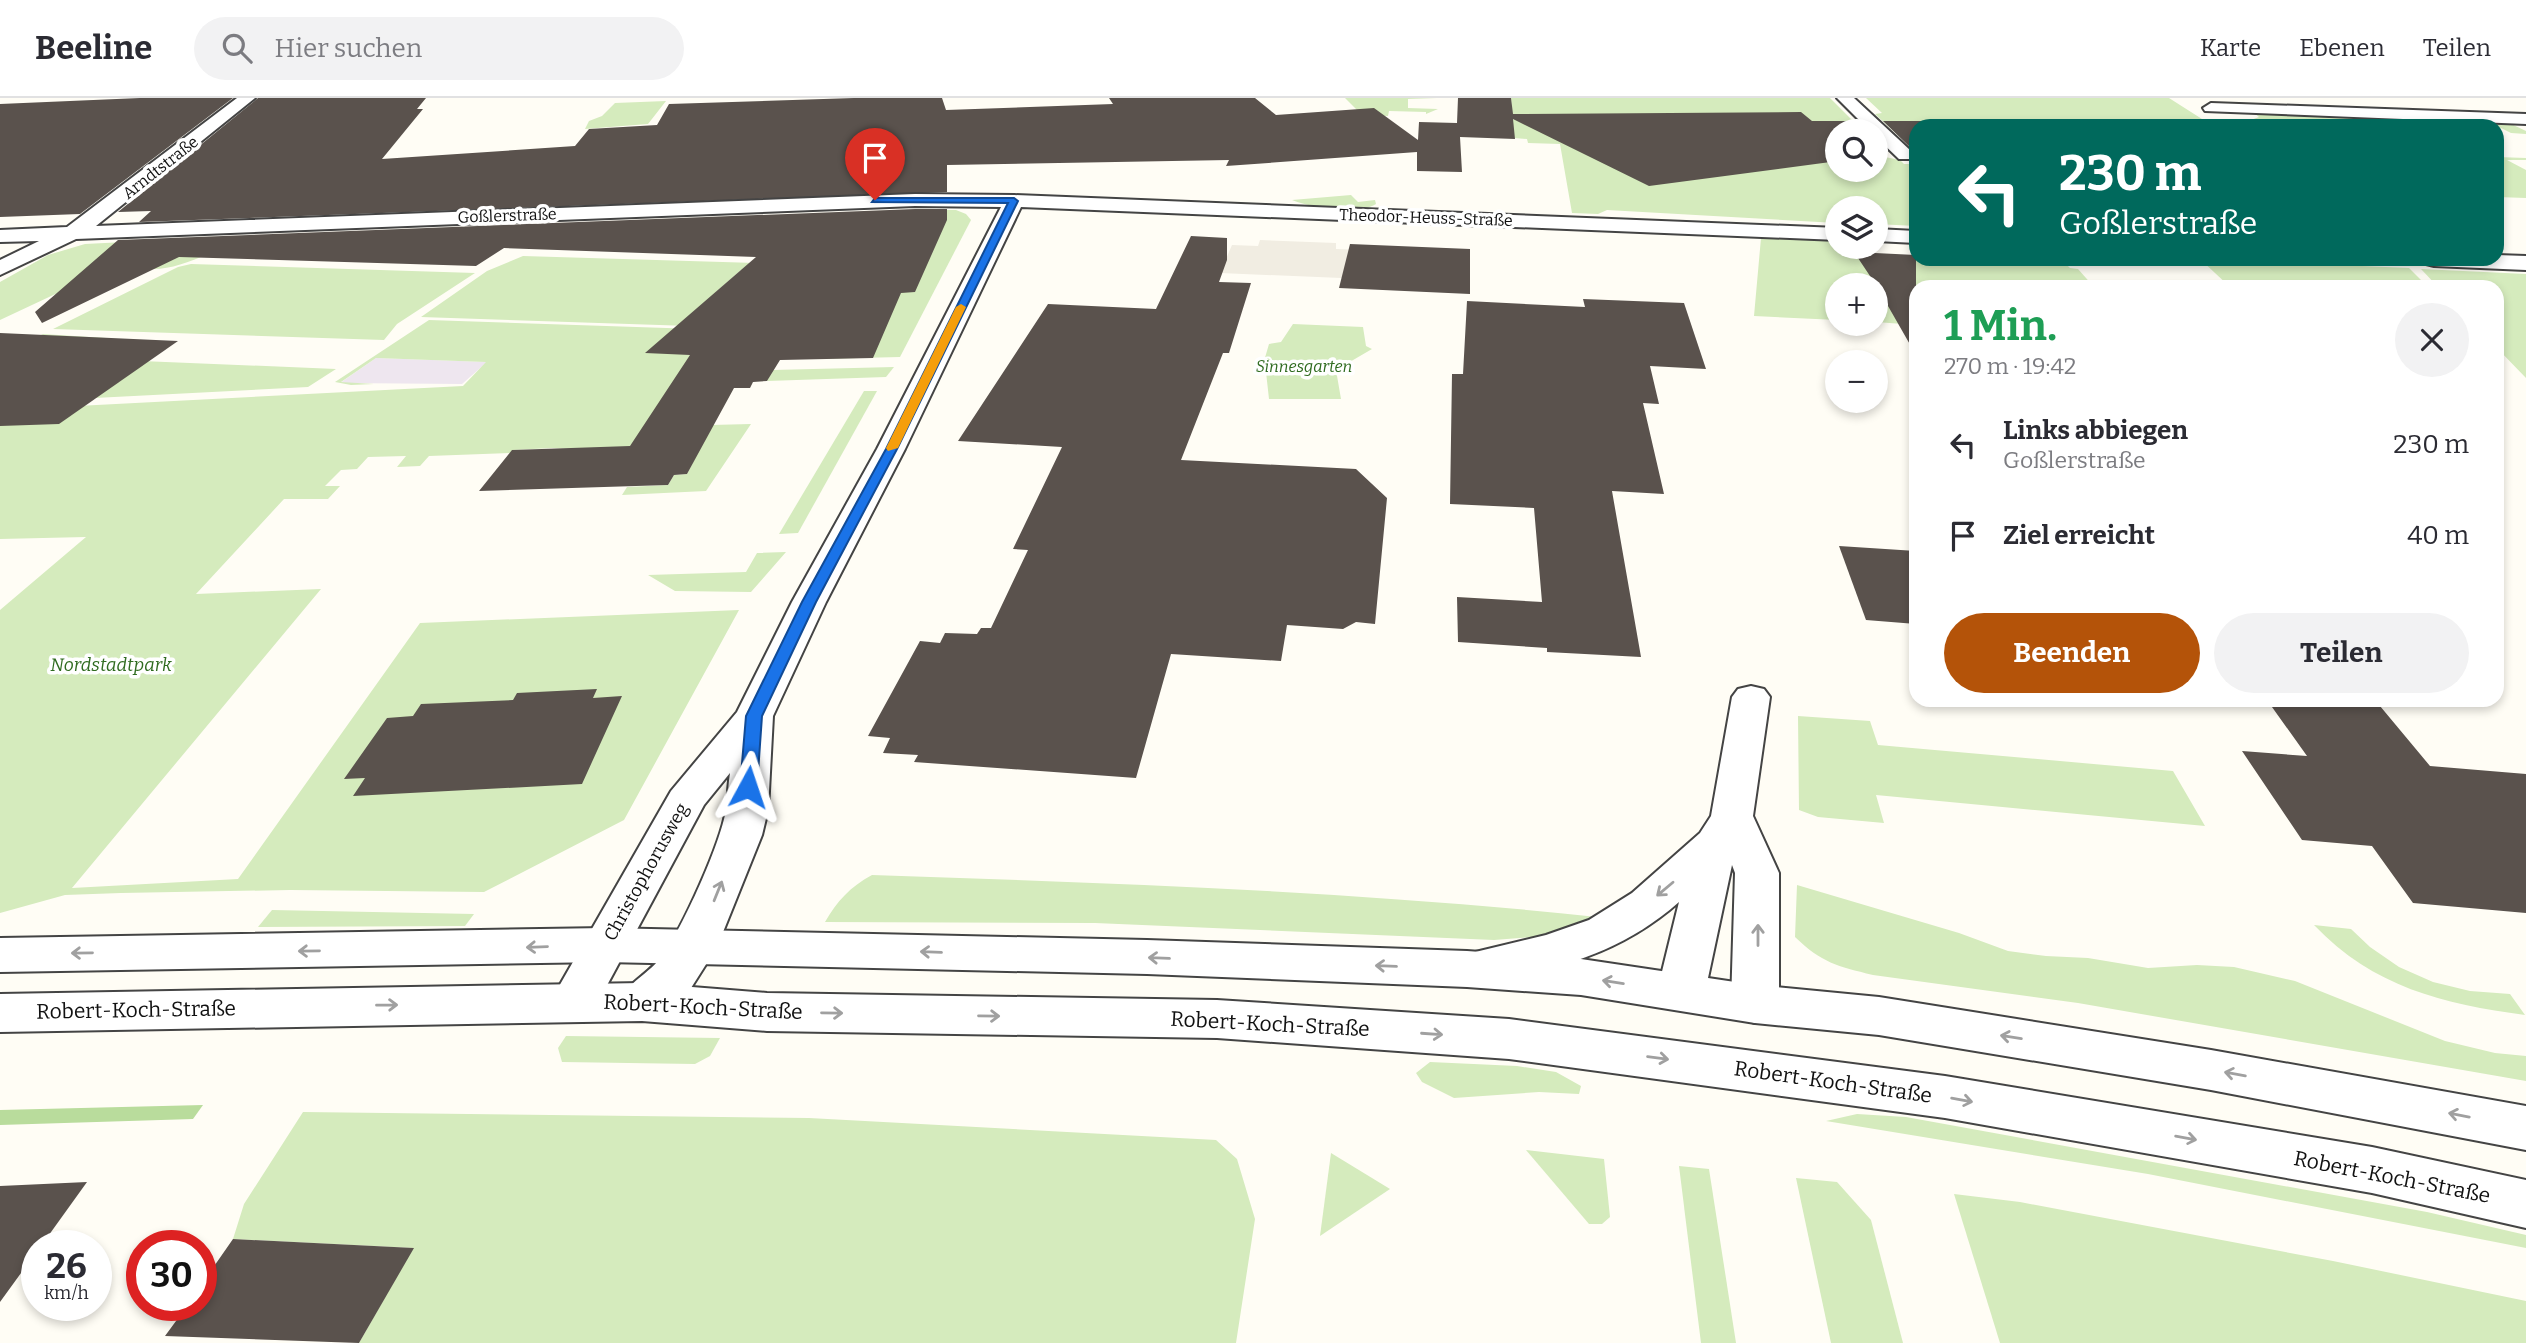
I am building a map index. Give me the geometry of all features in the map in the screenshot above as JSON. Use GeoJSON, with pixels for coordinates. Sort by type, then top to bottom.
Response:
{"type":"FeatureCollection","features":[{"type":"Feature","properties":{"kind":"street","name":"Arndtstraße"},"geometry":{"type":"LineString","coordinates":[[72,233],[104,211],[247,98]]}},
{"type":"Feature","properties":{"kind":"street"},"geometry":{"type":"LineString","coordinates":[[1845,98],[1905,155]]}},
{"type":"Feature","properties":{"kind":"street"},"geometry":{"type":"LineString","coordinates":[[2194,98],[2227,119]]}},
{"type":"Feature","properties":{"kind":"street"},"geometry":{"type":"LineString","coordinates":[[2211,108],[2496,119]]}},
{"type":"Feature","properties":{"kind":"street"},"geometry":{"type":"LineString","coordinates":[[2504,119],[2522,120]]}},
{"type":"Feature","properties":{"kind":"street","name":"Goßlerstraße"},"geometry":{"type":"LineString","coordinates":[[0,236],[846,201],[1014,201]]}},
{"type":"Feature","properties":{"kind":"street","name":"Theodor-Heuss-Straße"},"geometry":{"type":"LineString","coordinates":[[1014,201],[1825,233]]}},
{"type":"Feature","properties":{"kind":"street","name":"Christophorusweg"},"geometry":{"type":"LineString","coordinates":[[574,1002],[686,800],[754,716],[809,602],[891,449],[1014,201]]}},
{"type":"Feature","properties":{"kind":"street"},"geometry":{"type":"LineString","coordinates":[[0,268],[72,233]]}},
{"type":"Feature","properties":{"kind":"street"},"geometry":{"type":"LineString","coordinates":[[1888,236],[1909,237]]}},
{"type":"Feature","properties":{"kind":"street"},"geometry":{"type":"LineString","coordinates":[[2504,262],[2526,263]]}},
{"type":"Feature","properties":{"kind":"street"},"geometry":{"type":"LineString","coordinates":[[1681,992],[1724,830],[1751,697]]}},
{"type":"Feature","properties":{"kind":"street","name":"Christophorusweg"},"geometry":{"type":"LineString","coordinates":[[642,1002],[674,975],[694,947],[741,835],[747,810],[754,716]]}},
{"type":"Feature","properties":{"kind":"street"},"geometry":{"type":"LineString","coordinates":[[1467,969],[1542,955],[1607,931],[1663,891],[1724,830]]}},
{"type":"Feature","properties":{"kind":"street"},"geometry":{"type":"LineString","coordinates":[[1724,830],[1757,873],[1758,968],[1755,1004]]}},
{"type":"Feature","properties":{"kind":"street"},"geometry":{"type":"LineString","coordinates":[[0,955],[605,945],[1147,957],[1467,969],[1581,977],[1755,1004],[1892,1018],[2225,1072],[2526,1128]]}},
{"type":"Feature","properties":{"kind":"street","name":"Robert-Koch-Straße"},"geometry":{"type":"LineString","coordinates":[[0,1013],[642,1002],[767,1012],[1217,1019],[1509,1039],[1945,1097],[2372,1171],[2526,1204]]}},
{"type":"Feature","properties":{"kind":"shaded area"},"geometry":{"type":"Polygon","coordinates":[[[1260,240],[1336,243],[1336,249],[1387,251],[1365,279],[1220,273],[1232,245],[1258,246],[1260,240]]]}},
{"type":"Feature","properties":{"kind":"shaded area"},"geometry":{"type":"Polygon","coordinates":[[[376,358],[487,362],[462,384],[340,383],[376,358]]]}},
{"type":"Feature","properties":{"kind":"green space"},"geometry":{"type":"Polygon","coordinates":[[[1345,98],[1437,98],[1408,99],[1408,108],[1438,109],[1426,114],[1389,111],[1388,116],[1362,115],[1345,98]]]}},
{"type":"Feature","properties":{"kind":"green space"},"geometry":{"type":"Polygon","coordinates":[[[1511,98],[1830,98],[1851,119],[1825,119],[1825,182],[1888,182],[1888,158],[1909,164],[1909,226],[1888,225],[1888,196],[1825,196],[1825,222],[1607,210],[1598,214],[1572,213],[1560,144],[1528,143],[1527,139],[1514,138],[1511,98]]]}},
{"type":"Feature","properties":{"kind":"green space"},"geometry":{"type":"Polygon","coordinates":[[[1866,98],[2169,98],[2202,119],[1909,119],[1909,140],[1901,138],[1888,126],[1888,119],[1880,119],[1875,114],[1882,113],[1866,98]]]}},
{"type":"Feature","properties":{"kind":"green space"},"geometry":{"type":"Polygon","coordinates":[[[666,101],[648,124],[585,129],[589,121],[602,116],[615,103],[666,101]]]}},
{"type":"Feature","properties":{"kind":"green space"},"geometry":{"type":"Polygon","coordinates":[[[2254,113],[2447,119],[2254,119],[2259,117],[2254,113]]]}},
{"type":"Feature","properties":{"kind":"green space"},"geometry":{"type":"Polygon","coordinates":[[[2504,122],[2526,131],[2526,134],[2504,130],[2504,122]]]}},
{"type":"Feature","properties":{"kind":"green space"},"geometry":{"type":"Polygon","coordinates":[[[2504,157],[2526,158],[2507,160],[2526,170],[2526,198],[2504,197],[2504,157]]]}},
{"type":"Feature","properties":{"kind":"green space"},"geometry":{"type":"Polygon","coordinates":[[[1351,195],[1358,202],[1375,200],[1376,204],[1368,208],[1347,210],[1311,206],[1292,200],[1351,195]]]}},
{"type":"Feature","properties":{"kind":"green space"},"geometry":{"type":"Polygon","coordinates":[[[891,210],[956,210],[966,214],[971,220],[900,357],[818,359],[891,210]]]}},
{"type":"Feature","properties":{"kind":"green space"},"geometry":{"type":"Polygon","coordinates":[[[245,236],[200,257],[163,268],[152,269],[145,252],[0,320],[0,282],[48,255],[85,244],[245,236]]]}},
{"type":"Feature","properties":{"kind":"green space"},"geometry":{"type":"Polygon","coordinates":[[[1761,238],[1825,241],[1825,259],[1888,259],[1888,255],[1909,256],[1909,266],[2068,266],[2078,269],[2088,280],[1909,280],[1909,324],[1888,323],[1888,273],[1825,273],[1825,319],[1754,316],[1761,238]]]}},
{"type":"Feature","properties":{"kind":"green space"},"geometry":{"type":"Polygon","coordinates":[[[523,256],[786,264],[780,271],[741,270],[716,292],[720,327],[421,317],[487,271],[523,256]]]}},
{"type":"Feature","properties":{"kind":"green space"},"geometry":{"type":"Polygon","coordinates":[[[191,264],[475,273],[397,324],[384,340],[53,329],[178,267],[191,264]]]}},
{"type":"Feature","properties":{"kind":"green space"},"geometry":{"type":"Polygon","coordinates":[[[2208,266],[2409,268],[2421,280],[2222,280],[2208,266]]]}},
{"type":"Feature","properties":{"kind":"green space"},"geometry":{"type":"Polygon","coordinates":[[[2421,269],[2526,274],[2526,378],[2504,355],[2504,280],[2431,280],[2421,269]]]}},
{"type":"Feature","properties":{"kind":"green space","name":"Nordstadtpark"},"geometry":{"type":"Polygon","coordinates":[[[429,320],[727,330],[711,425],[751,424],[706,491],[622,495],[627,487],[668,485],[674,475],[687,474],[696,456],[552,448],[513,450],[510,453],[429,456],[420,466],[397,467],[406,456],[368,457],[357,469],[341,470],[325,486],[340,486],[328,499],[284,499],[196,594],[321,589],[72,888],[238,879],[420,623],[739,610],[624,820],[484,892],[290,890],[65,895],[0,913],[0,610],[86,537],[0,539],[0,410],[463,386],[486,362],[376,358],[341,382],[374,384],[351,385],[335,382],[429,320]]]}},
{"type":"Feature","properties":{"kind":"green space","name":"Sinnesgarten"},"geometry":{"type":"Polygon","coordinates":[[[1293,324],[1363,327],[1366,346],[1372,349],[1336,370],[1341,399],[1269,399],[1266,372],[1262,368],[1269,344],[1281,342],[1293,324]]]}},
{"type":"Feature","properties":{"kind":"green space"},"geometry":{"type":"Polygon","coordinates":[[[43,334],[106,338],[69,358],[336,369],[308,387],[75,399],[0,355],[43,334]]]}},
{"type":"Feature","properties":{"kind":"green space"},"geometry":{"type":"Polygon","coordinates":[[[894,367],[886,377],[767,381],[773,370],[894,367]]]}},
{"type":"Feature","properties":{"kind":"green space"},"geometry":{"type":"Polygon","coordinates":[[[864,391],[877,391],[798,533],[779,534],[864,391]]]}},
{"type":"Feature","properties":{"kind":"green space"},"geometry":{"type":"Polygon","coordinates":[[[786,552],[751,592],[675,591],[648,575],[746,572],[757,553],[786,552]]]}},
{"type":"Feature","properties":{"kind":"green space"},"geometry":{"type":"Polygon","coordinates":[[[1798,716],[1870,721],[1878,745],[2173,771],[2205,826],[1876,795],[1884,823],[1818,817],[1799,810],[1798,716]]]}},
{"type":"Feature","properties":{"kind":"green space"},"geometry":{"type":"Polygon","coordinates":[[[872,875],[1326,894],[1597,917],[1545,936],[1494,940],[1095,923],[825,922],[845,895],[872,875]]]}},
{"type":"Feature","properties":{"kind":"green space"},"geometry":{"type":"Polygon","coordinates":[[[1797,885],[1959,933],[2008,951],[2088,958],[2148,968],[2197,965],[2234,967],[2295,981],[2445,1041],[2495,1053],[2526,1056],[2526,1081],[2078,1003],[1873,975],[1849,969],[1822,958],[1795,937],[1797,885]]]}},
{"type":"Feature","properties":{"kind":"green space"},"geometry":{"type":"Polygon","coordinates":[[[272,910],[474,914],[465,926],[258,927],[272,910]]]}},
{"type":"Feature","properties":{"kind":"green space"},"geometry":{"type":"Polygon","coordinates":[[[2314,925],[2351,929],[2370,947],[2399,967],[2433,982],[2470,991],[2510,994],[2525,1015],[2438,998],[2385,978],[2360,964],[2314,925]]]}},
{"type":"Feature","properties":{"kind":"green space"},"geometry":{"type":"Polygon","coordinates":[[[566,1036],[720,1038],[710,1056],[695,1064],[562,1062],[558,1048],[566,1036]]]}},
{"type":"Feature","properties":{"kind":"green space"},"geometry":{"type":"Polygon","coordinates":[[[1430,1062],[1517,1066],[1556,1072],[1581,1086],[1579,1094],[1539,1092],[1454,1098],[1422,1082],[1416,1073],[1430,1062]]]}},
{"type":"Feature","properties":{"kind":"green space"},"geometry":{"type":"Polygon","coordinates":[[[203,1105],[193,1119],[0,1125],[0,1110],[203,1105]]]}},
{"type":"Feature","properties":{"kind":"green space"},"geometry":{"type":"Polygon","coordinates":[[[303,1112],[809,1118],[1216,1140],[1237,1159],[1255,1219],[1236,1343],[359,1343],[413,1248],[233,1239],[244,1204],[303,1112]]]}},
{"type":"Feature","properties":{"kind":"green space"},"geometry":{"type":"Polygon","coordinates":[[[1857,1114],[1906,1117],[2427,1212],[2526,1235],[2526,1248],[2148,1174],[1826,1121],[1857,1114]]]}},
{"type":"Feature","properties":{"kind":"green space"},"geometry":{"type":"Polygon","coordinates":[[[1526,1150],[1604,1159],[1610,1217],[1602,1224],[1589,1224],[1526,1150]]]}},
{"type":"Feature","properties":{"kind":"green space"},"geometry":{"type":"Polygon","coordinates":[[[1331,1153],[1390,1189],[1320,1236],[1331,1153]]]}},
{"type":"Feature","properties":{"kind":"green space"},"geometry":{"type":"Polygon","coordinates":[[[1679,1166],[1709,1169],[1736,1343],[1701,1343],[1679,1166]]]}},
{"type":"Feature","properties":{"kind":"green space"},"geometry":{"type":"Polygon","coordinates":[[[1796,1178],[1837,1182],[1871,1220],[1903,1343],[1831,1343],[1796,1178]]]}},
{"type":"Feature","properties":{"kind":"green space"},"geometry":{"type":"Polygon","coordinates":[[[1954,1194],[2020,1202],[2333,1261],[2526,1301],[2526,1343],[2000,1343],[1954,1194]]]}},
{"type":"Feature","properties":{"kind":"building"},"geometry":{"type":"Polygon","coordinates":[[[140,98],[233,98],[80,214],[0,217],[0,104],[140,98]]]}},
{"type":"Feature","properties":{"kind":"building"},"geometry":{"type":"Polygon","coordinates":[[[258,98],[426,98],[417,109],[423,109],[382,159],[575,146],[589,129],[657,125],[669,104],[854,98],[942,98],[946,110],[1113,104],[1109,98],[1255,98],[1276,115],[1374,108],[1418,140],[1419,122],[1457,123],[1458,98],[1511,98],[1513,114],[1801,112],[1812,121],[1825,121],[1825,163],[1649,186],[1513,119],[1515,139],[1460,137],[1462,172],[1417,171],[1417,152],[1226,166],[1229,160],[947,165],[947,192],[139,222],[151,211],[118,212],[258,98]]]}},
{"type":"Feature","properties":{"kind":"building"},"geometry":{"type":"Polygon","coordinates":[[[1888,121],[1909,121],[1909,146],[1888,126],[1888,121]]]}},
{"type":"Feature","properties":{"kind":"building"},"geometry":{"type":"Polygon","coordinates":[[[947,209],[947,220],[915,292],[901,293],[873,358],[780,360],[767,381],[753,382],[750,388],[734,388],[687,474],[674,475],[668,485],[479,491],[512,450],[630,446],[690,355],[645,353],[756,257],[504,248],[476,266],[179,257],[42,323],[35,312],[118,240],[947,209]]]}},
{"type":"Feature","properties":{"kind":"building"},"geometry":{"type":"Polygon","coordinates":[[[1191,236],[1227,238],[1227,260],[1219,282],[1251,283],[1229,353],[1223,353],[1181,460],[1356,469],[1387,498],[1375,624],[1356,622],[1343,629],[1287,625],[1281,661],[1171,654],[1136,778],[914,762],[918,755],[883,753],[890,738],[868,736],[920,641],[940,643],[945,633],[977,634],[981,628],[991,628],[1028,550],[1013,549],[1062,447],[958,441],[1048,304],[1156,309],[1191,236]]]}},
{"type":"Feature","properties":{"kind":"building"},"geometry":{"type":"Polygon","coordinates":[[[1350,244],[1470,249],[1470,294],[1339,288],[1350,244]]]}},
{"type":"Feature","properties":{"kind":"building"},"geometry":{"type":"Polygon","coordinates":[[[1888,254],[1909,255],[1909,266],[1916,266],[1916,280],[1909,280],[1909,343],[1888,306],[1888,273],[1868,273],[1859,259],[1888,259],[1888,254]]]}},
{"type":"Feature","properties":{"kind":"building"},"geometry":{"type":"Polygon","coordinates":[[[1583,299],[1684,303],[1706,369],[1650,366],[1659,404],[1643,403],[1664,494],[1612,491],[1641,657],[1547,652],[1547,648],[1458,642],[1457,597],[1542,602],[1534,508],[1450,504],[1452,374],[1463,374],[1467,301],[1585,307],[1583,299]]]}},
{"type":"Feature","properties":{"kind":"building"},"geometry":{"type":"Polygon","coordinates":[[[0,333],[178,341],[59,424],[0,426],[0,333]]]}},
{"type":"Feature","properties":{"kind":"building"},"geometry":{"type":"Polygon","coordinates":[[[1839,546],[1909,551],[1909,623],[1866,620],[1839,546]]]}},
{"type":"Feature","properties":{"kind":"building"},"geometry":{"type":"Polygon","coordinates":[[[597,689],[593,698],[622,696],[582,784],[353,796],[365,778],[344,779],[387,718],[413,716],[421,704],[513,700],[517,693],[597,689]]]}},
{"type":"Feature","properties":{"kind":"building"},"geometry":{"type":"Polygon","coordinates":[[[2272,707],[2381,707],[2430,766],[2526,774],[2526,913],[2413,903],[2372,846],[2302,840],[2242,751],[2307,756],[2272,707]]]}},
{"type":"Feature","properties":{"kind":"building"},"geometry":{"type":"Polygon","coordinates":[[[87,1182],[52,1230],[21,1230],[21,1273],[0,1302],[0,1186],[87,1182]]]}},
{"type":"Feature","properties":{"kind":"building"},"geometry":{"type":"Polygon","coordinates":[[[233,1239],[414,1248],[359,1343],[165,1336],[176,1321],[217,1321],[217,1262],[233,1239]]]}},
{"type":"Feature","properties":{"kind":"slow traffic"},"geometry":{"type":"LineString","coordinates":[[892,448],[961,307]]}},
{"type":"Feature","properties":{"kind":"route"},"geometry":{"type":"LineString","coordinates":[[748,787],[754,716],[809,602],[891,449],[1014,201],[875,200]]}}]}
